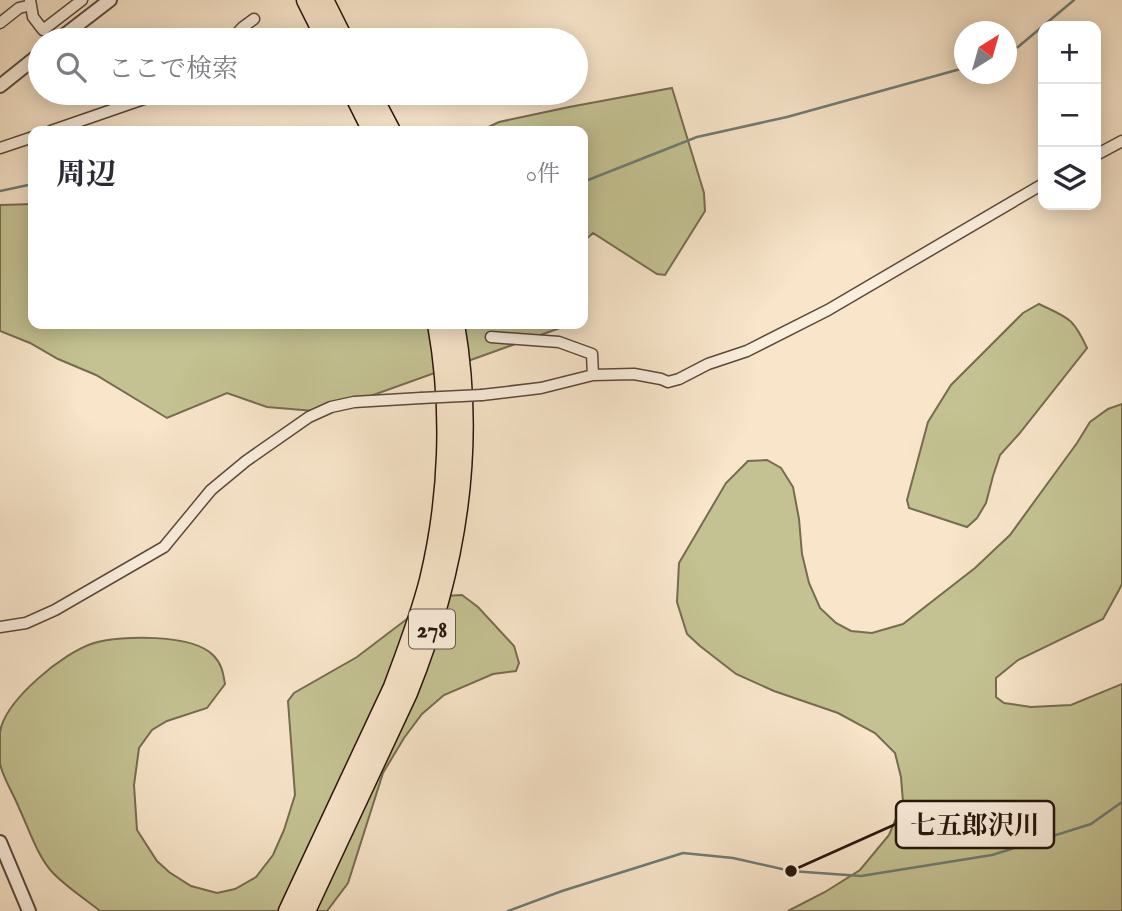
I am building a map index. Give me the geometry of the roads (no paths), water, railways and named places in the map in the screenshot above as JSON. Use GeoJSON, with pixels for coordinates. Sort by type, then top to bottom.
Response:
{"type":"FeatureCollection","features":[{"type":"Feature","properties":{"kind":"highway"},"geometry":{"type":"LineString","coordinates":[[306,0],[320,28]]}},
{"type":"Feature","properties":{"kind":"highway"},"geometry":{"type":"LineString","coordinates":[[324,0],[338,28]]}},
{"type":"Feature","properties":{"kind":"highway"},"geometry":{"type":"LineString","coordinates":[[359,105],[370,126]]}},
{"type":"Feature","properties":{"kind":"highway"},"geometry":{"type":"LineString","coordinates":[[377,105],[388,126]]}},
{"type":"Feature","properties":{"kind":"highway","name":"278"},"geometry":{"type":"LineString","coordinates":[[288,911],[393,687],[429,579],[438,533],[446,436],[445,386],[438,329]]}},
{"type":"Feature","properties":{"kind":"highway","name":"278"},"geometry":{"type":"LineString","coordinates":[[306,911],[408,693],[423,657],[445,584],[455,536],[464,436],[456,329]]}},
{"type":"Feature","properties":{"kind":"street"},"geometry":{"type":"LineString","coordinates":[[46,28],[81,0]]}},
{"type":"Feature","properties":{"kind":"street"},"geometry":{"type":"LineString","coordinates":[[74,28],[110,0]]}},
{"type":"Feature","properties":{"kind":"street"},"geometry":{"type":"LineString","coordinates":[[0,23],[30,3],[33,17],[41,28]]}},
{"type":"Feature","properties":{"kind":"street"},"geometry":{"type":"LineString","coordinates":[[242,28],[254,19]]}},
{"type":"Feature","properties":{"kind":"street"},"geometry":{"type":"LineString","coordinates":[[0,86],[28,64]]}},
{"type":"Feature","properties":{"kind":"street"},"geometry":{"type":"LineString","coordinates":[[65,126],[126,105]]}},
{"type":"Feature","properties":{"kind":"street"},"geometry":{"type":"LineString","coordinates":[[0,148],[28,139]]}},
{"type":"Feature","properties":{"kind":"street"},"geometry":{"type":"LineString","coordinates":[[1101,152],[1122,141]]}},
{"type":"Feature","properties":{"kind":"street"},"geometry":{"type":"LineString","coordinates":[[0,627],[26,623],[55,610],[164,547],[211,490],[246,461],[309,417],[331,407],[354,402],[482,395],[541,388],[593,375],[634,374],[668,382],[679,379],[708,364],[747,351],[828,310],[1038,187]]}},
{"type":"Feature","properties":{"kind":"street"},"geometry":{"type":"LineString","coordinates":[[491,337],[559,341],[592,354],[593,375]]}},
{"type":"Feature","properties":{"kind":"street"},"geometry":{"type":"LineString","coordinates":[[0,842],[29,911]]}},
{"type":"Feature","properties":{"kind":"waterway"},"geometry":{"type":"LineString","coordinates":[[1017,47],[1074,0]]}},
{"type":"Feature","properties":{"kind":"waterway"},"geometry":{"type":"LineString","coordinates":[[588,180],[697,137],[787,117],[954,71]]}},
{"type":"Feature","properties":{"kind":"waterway"},"geometry":{"type":"LineString","coordinates":[[0,191],[28,185]]}},
{"type":"Feature","properties":{"kind":"waterway"},"geometry":{"type":"LineString","coordinates":[[508,911],[683,853],[733,858],[791,871],[861,876],[992,855],[1091,824],[1122,802]]}},
{"type":"Feature","properties":{"kind":"place","name":"七五郎沢川"},"geometry":{"type":"Point","coordinates":[791,871]}}]}
